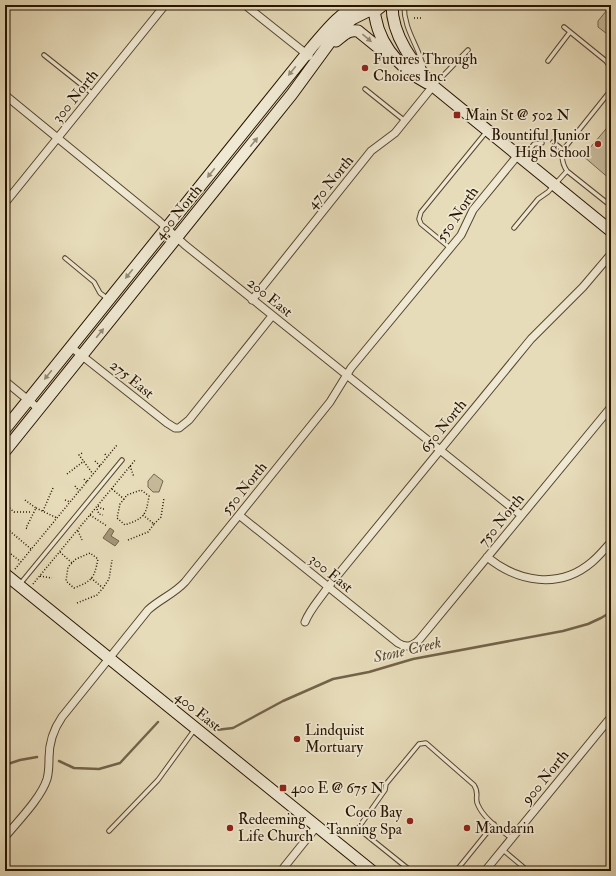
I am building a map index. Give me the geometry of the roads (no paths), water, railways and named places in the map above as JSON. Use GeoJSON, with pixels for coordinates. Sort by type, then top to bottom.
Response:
{"type":"FeatureCollection","features":[{"type":"Feature","properties":{"kind":"main road"},"geometry":{"type":"LineString","coordinates":[[326,31],[343,5]]}},
{"type":"Feature","properties":{"kind":"main road","name":"400 North"},"geometry":{"type":"LineString","coordinates":[[5,429],[306,54],[326,31],[344,14],[359,5]]}},
{"type":"Feature","properties":{"kind":"main road","name":"400 North"},"geometry":{"type":"LineString","coordinates":[[5,451],[292,94],[338,31],[358,15],[384,7]]}},
{"type":"Feature","properties":{"kind":"main road"},"geometry":{"type":"LineString","coordinates":[[384,7],[406,51],[430,82],[611,231]]}},
{"type":"Feature","properties":{"kind":"main road"},"geometry":{"type":"LineString","coordinates":[[384,7],[377,26],[384,42],[393,56],[403,67]]}},
{"type":"Feature","properties":{"kind":"main road"},"geometry":{"type":"LineString","coordinates":[[323,52],[346,33],[355,31],[359,32],[414,75],[430,82]]}},
{"type":"Feature","properties":{"kind":"main road","name":"400 East"},"geometry":{"type":"LineString","coordinates":[[10,572],[19,586],[372,871]]}},
{"type":"Feature","properties":{"kind":"street","name":"300 North"},"geometry":{"type":"LineString","coordinates":[[5,204],[165,5]]}},
{"type":"Feature","properties":{"kind":"street"},"geometry":{"type":"LineString","coordinates":[[245,5],[316,62]]}},
{"type":"Feature","properties":{"kind":"street","name":"470 North"},"geometry":{"type":"LineString","coordinates":[[252,300],[371,151],[395,133],[405,121],[430,82]]}},
{"type":"Feature","properties":{"kind":"street","name":"200 East"},"geometry":{"type":"LineString","coordinates":[[5,95],[252,300],[521,515]]}},
{"type":"Feature","properties":{"kind":"street","name":"550 North"},"geometry":{"type":"LineString","coordinates":[[5,837],[40,794],[45,785],[48,774],[50,745],[55,728],[148,610],[181,586],[239,515],[330,402],[346,375],[464,232],[473,210],[520,157]]}},
{"type":"Feature","properties":{"kind":"street","name":"650 North"},"geometry":{"type":"LineString","coordinates":[[306,622],[308,614],[328,587],[531,339],[583,287],[611,254]]}},
{"type":"Feature","properties":{"kind":"street","name":"275 East"},"geometry":{"type":"LineString","coordinates":[[71,347],[166,424],[174,428],[179,428],[189,420],[272,316]]}},
{"type":"Feature","properties":{"kind":"street"},"geometry":{"type":"LineString","coordinates":[[5,382],[39,409]]}},
{"type":"Feature","properties":{"kind":"street","name":"750 North"},"geometry":{"type":"LineString","coordinates":[[409,647],[419,640],[611,407]]}},
{"type":"Feature","properties":{"kind":"street","name":"300 East"},"geometry":{"type":"LineString","coordinates":[[239,515],[398,643],[405,647],[409,647]]}},
{"type":"Feature","properties":{"kind":"street"},"geometry":{"type":"LineString","coordinates":[[487,557],[503,569],[521,577],[538,580],[555,579],[578,572],[598,556],[611,542]]}},
{"type":"Feature","properties":{"kind":"street","name":"900 North"},"geometry":{"type":"LineString","coordinates":[[485,871],[611,717]]}},
{"type":"Feature","properties":{"kind":"street"},"geometry":{"type":"LineString","coordinates":[[281,871],[317,826]]}},
{"type":"Feature","properties":{"kind":"lane"},"geometry":{"type":"LineString","coordinates":[[404,5],[409,31],[422,59],[430,82],[468,50]]}},
{"type":"Feature","properties":{"kind":"lane"},"geometry":{"type":"LineString","coordinates":[[564,27],[606,61],[610,67],[611,77]]}},
{"type":"Feature","properties":{"kind":"lane"},"geometry":{"type":"LineString","coordinates":[[548,61],[570,32]]}},
{"type":"Feature","properties":{"kind":"lane"},"geometry":{"type":"LineString","coordinates":[[44,55],[93,94]]}},
{"type":"Feature","properties":{"kind":"lane"},"geometry":{"type":"LineString","coordinates":[[365,90],[405,121]]}},
{"type":"Feature","properties":{"kind":"lane"},"geometry":{"type":"LineString","coordinates":[[611,90],[563,150],[562,154],[563,166],[567,171],[611,206]]}},
{"type":"Feature","properties":{"kind":"lane"},"geometry":{"type":"LineString","coordinates":[[450,248],[421,224],[420,215],[487,130]]}},
{"type":"Feature","properties":{"kind":"lane"},"geometry":{"type":"LineString","coordinates":[[553,142],[563,150]]}},
{"type":"Feature","properties":{"kind":"lane"},"geometry":{"type":"LineString","coordinates":[[520,157],[534,144],[542,143]]}},
{"type":"Feature","properties":{"kind":"lane"},"geometry":{"type":"LineString","coordinates":[[514,228],[538,199],[555,185],[567,171]]}},
{"type":"Feature","properties":{"kind":"lane"},"geometry":{"type":"LineString","coordinates":[[65,258],[94,282],[100,293],[108,300]]}},
{"type":"Feature","properties":{"kind":"lane"},"geometry":{"type":"LineString","coordinates":[[19,586],[122,460]]}},
{"type":"Feature","properties":{"kind":"lane"},"geometry":{"type":"LineString","coordinates":[[108,831],[158,780],[196,729]]}},
{"type":"Feature","properties":{"kind":"lane"},"geometry":{"type":"LineString","coordinates":[[411,871],[360,830],[359,827],[385,790],[386,784],[419,744],[426,743],[474,784],[478,790],[476,803],[481,811],[511,838]]}},
{"type":"Feature","properties":{"kind":"lane"},"geometry":{"type":"LineString","coordinates":[[456,871],[494,824]]}},
{"type":"Feature","properties":{"kind":"lane"},"geometry":{"type":"LineString","coordinates":[[502,850],[528,871]]}},
{"type":"Feature","properties":{"kind":"lane"},"geometry":{"type":"LineString","coordinates":[[520,864],[522,871]]}},
{"type":"Feature","properties":{"kind":"waterway","name":"Stone Creek"},"geometry":{"type":"LineString","coordinates":[[216,730],[233,728],[283,701],[333,679],[369,672],[413,659],[563,631],[588,624],[611,612]]}},
{"type":"Feature","properties":{"kind":"waterway","name":"Stone Creek"},"geometry":{"type":"LineString","coordinates":[[59,761],[74,768],[99,769],[120,763],[158,722]]}},
{"type":"Feature","properties":{"kind":"waterway","name":"Stone Creek"},"geometry":{"type":"LineString","coordinates":[[5,765],[20,760],[37,757]]}},
{"type":"Feature","properties":{"kind":"place","name":"Futures Through Choices Inc."},"geometry":{"type":"Point","coordinates":[365,68]}},
{"type":"Feature","properties":{"kind":"place","name":"Main St @ 502 N"},"geometry":{"type":"Point","coordinates":[457,115]}},
{"type":"Feature","properties":{"kind":"place","name":"Bountiful Junior High School"},"geometry":{"type":"Point","coordinates":[598,144]}},
{"type":"Feature","properties":{"kind":"place","name":"Lindquist Mortuary"},"geometry":{"type":"Point","coordinates":[297,739]}},
{"type":"Feature","properties":{"kind":"place","name":"400 E @ 675 N"},"geometry":{"type":"Point","coordinates":[283,788]}},
{"type":"Feature","properties":{"kind":"place","name":"Coco Bay Tanning Spa"},"geometry":{"type":"Point","coordinates":[410,821]}},
{"type":"Feature","properties":{"kind":"place","name":"Redeeming Life Church"},"geometry":{"type":"Point","coordinates":[230,828]}},
{"type":"Feature","properties":{"kind":"place","name":"Mandarin"},"geometry":{"type":"Point","coordinates":[467,828]}}]}
